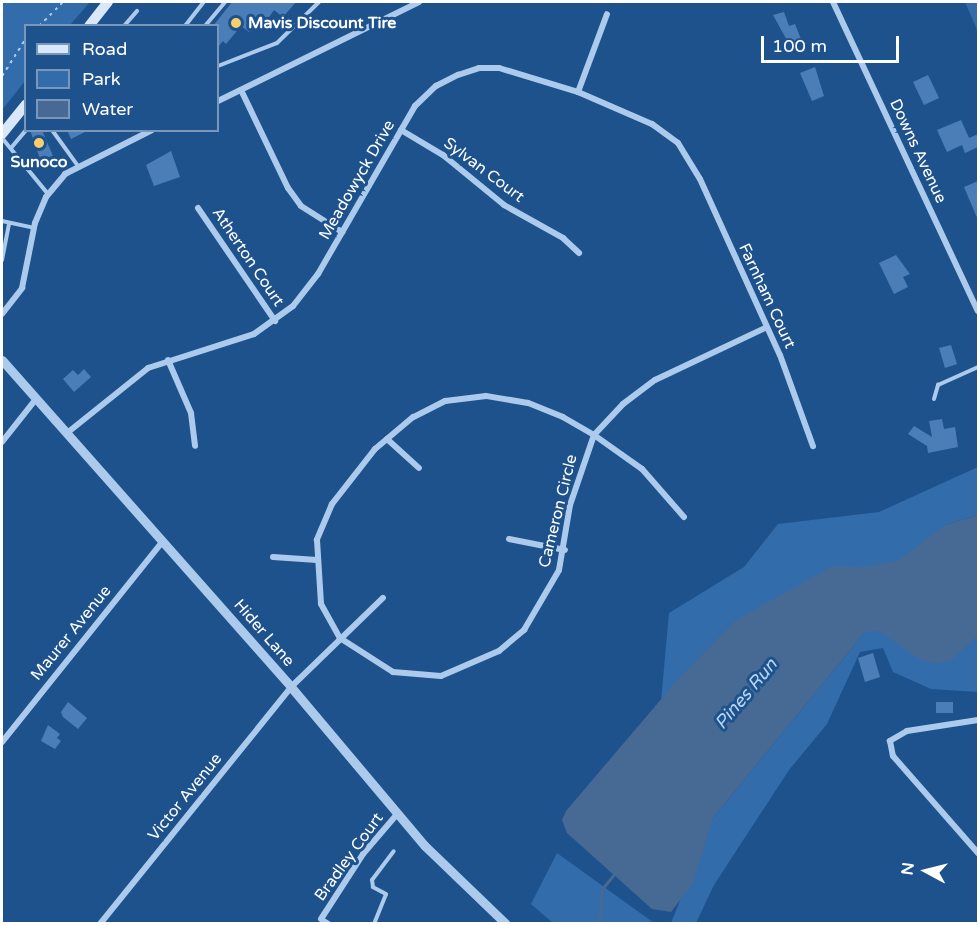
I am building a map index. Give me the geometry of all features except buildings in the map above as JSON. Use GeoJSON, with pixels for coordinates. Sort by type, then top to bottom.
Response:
{"type":"FeatureCollection","features":[{"type":"Feature","properties":{"kind":"main road"},"geometry":{"type":"LineString","coordinates":[[91,24],[108,2]]}},
{"type":"Feature","properties":{"kind":"main road"},"geometry":{"type":"LineString","coordinates":[[2,136],[24,107]]}},
{"type":"Feature","properties":{"kind":"street"},"geometry":{"type":"LineString","coordinates":[[219,100],[419,2]]}},
{"type":"Feature","properties":{"kind":"street","name":"Downs Avenue"},"geometry":{"type":"LineString","coordinates":[[833,2],[978,311]]}},
{"type":"Feature","properties":{"kind":"street"},"geometry":{"type":"LineString","coordinates":[[578,92],[607,14]]}},
{"type":"Feature","properties":{"kind":"street","name":"Meadowyck Drive"},"geometry":{"type":"LineString","coordinates":[[67,433],[118,389],[148,368],[254,334],[293,306],[318,274],[415,106],[436,86],[479,68],[514,72],[578,92],[667,133],[689,160]]}},
{"type":"Feature","properties":{"kind":"street"},"geometry":{"type":"LineString","coordinates":[[242,90],[288,188],[301,206],[342,232]]}},
{"type":"Feature","properties":{"kind":"street","name":"Sylvan Court"},"geometry":{"type":"LineString","coordinates":[[401,130],[443,155],[504,205],[563,238],[579,253]]}},
{"type":"Feature","properties":{"kind":"street"},"geometry":{"type":"LineString","coordinates":[[2,314],[22,288],[34,228],[48,194],[65,174],[148,132]]}},
{"type":"Feature","properties":{"kind":"street","name":"Farnham Court"},"geometry":{"type":"LineString","coordinates":[[689,160],[789,377],[813,446]]}},
{"type":"Feature","properties":{"kind":"street","name":"Atherton Court"},"geometry":{"type":"LineString","coordinates":[[198,208],[274,321]]}},
{"type":"Feature","properties":{"kind":"street","name":"Cameron Circle"},"geometry":{"type":"LineString","coordinates":[[594,435],[528,403],[486,396],[445,401],[413,417],[387,439],[332,504],[317,540],[316,560],[321,604],[340,638],[393,672],[441,676],[465,669],[499,651],[524,630],[560,570],[565,550],[570,505],[594,435],[623,404],[655,380],[765,328]]}},
{"type":"Feature","properties":{"kind":"street","name":"Hider Lane"},"geometry":{"type":"LineString","coordinates":[[2,360],[291,687],[399,812],[425,846],[506,924]]}},
{"type":"Feature","properties":{"kind":"street"},"geometry":{"type":"LineString","coordinates":[[168,360],[191,413],[195,446]]}},
{"type":"Feature","properties":{"kind":"street"},"geometry":{"type":"LineString","coordinates":[[2,442],[36,399]]}},
{"type":"Feature","properties":{"kind":"street"},"geometry":{"type":"LineString","coordinates":[[594,435],[642,470],[684,517]]}},
{"type":"Feature","properties":{"kind":"street"},"geometry":{"type":"LineString","coordinates":[[387,439],[419,468]]}},
{"type":"Feature","properties":{"kind":"street"},"geometry":{"type":"LineString","coordinates":[[509,539],[565,550]]}},
{"type":"Feature","properties":{"kind":"street","name":"Maurer Avenue"},"geometry":{"type":"LineString","coordinates":[[2,742],[162,541]]}},
{"type":"Feature","properties":{"kind":"street"},"geometry":{"type":"LineString","coordinates":[[273,557],[316,560]]}},
{"type":"Feature","properties":{"kind":"street"},"geometry":{"type":"LineString","coordinates":[[291,687],[383,598]]}},
{"type":"Feature","properties":{"kind":"street","name":"Victor Avenue"},"geometry":{"type":"LineString","coordinates":[[100,924],[291,687]]}},
{"type":"Feature","properties":{"kind":"street"},"geometry":{"type":"LineString","coordinates":[[978,720],[896,734],[890,749],[928,800],[978,853]]}},
{"type":"Feature","properties":{"kind":"street","name":"Bradley Court"},"geometry":{"type":"LineString","coordinates":[[321,919],[363,854],[399,812]]}},
{"type":"Feature","properties":{"kind":"lane"},"geometry":{"type":"LineString","coordinates":[[187,24],[204,2]]}},
{"type":"Feature","properties":{"kind":"lane"},"geometry":{"type":"LineString","coordinates":[[207,24],[225,2]]}},
{"type":"Feature","properties":{"kind":"lane"},"geometry":{"type":"LineString","coordinates":[[219,66],[277,43],[319,2]]}},
{"type":"Feature","properties":{"kind":"lane"},"geometry":{"type":"LineString","coordinates":[[126,24],[136,11]]}},
{"type":"Feature","properties":{"kind":"lane"},"geometry":{"type":"LineString","coordinates":[[11,148],[24,132]]}},
{"type":"Feature","properties":{"kind":"lane"},"geometry":{"type":"LineString","coordinates":[[53,132],[78,166]]}},
{"type":"Feature","properties":{"kind":"lane"},"geometry":{"type":"LineString","coordinates":[[2,136],[48,194]]}},
{"type":"Feature","properties":{"kind":"lane"},"geometry":{"type":"LineString","coordinates":[[2,221],[34,228]]}},
{"type":"Feature","properties":{"kind":"lane"},"geometry":{"type":"LineString","coordinates":[[2,260],[9,224]]}},
{"type":"Feature","properties":{"kind":"lane"},"geometry":{"type":"LineString","coordinates":[[934,399],[939,385],[978,367]]}},
{"type":"Feature","properties":{"kind":"lane"},"geometry":{"type":"LineString","coordinates":[[375,924],[386,894],[373,887],[372,880],[394,851]]}},
{"type":"Feature","properties":{"kind":"lane"},"geometry":{"type":"LineString","coordinates":[[321,919],[330,924]]}},
{"type":"Feature","properties":{"kind":"path"},"geometry":{"type":"LineString","coordinates":[[41,24],[63,2]]}},
{"type":"Feature","properties":{"kind":"path"},"geometry":{"type":"LineString","coordinates":[[2,76],[24,41]]}},
{"type":"Feature","properties":{"kind":"green space"},"geometry":{"type":"Polygon","coordinates":[[[2,2],[90,2],[71,24],[24,24],[24,82],[2,110],[2,2]]]}},
{"type":"Feature","properties":{"kind":"green space"},"geometry":{"type":"Polygon","coordinates":[[[965,2],[978,2],[978,32],[965,2]]]}},
{"type":"Feature","properties":{"kind":"green space"},"geometry":{"type":"Polygon","coordinates":[[[978,467],[978,515],[945,525],[978,635],[978,692],[931,689],[893,672],[883,648],[860,652],[827,724],[789,770],[714,885],[696,923],[671,923],[713,818],[865,632],[661,701],[669,613],[744,567],[778,524],[879,512],[978,467]]]}},
{"type":"Feature","properties":{"kind":"green space"},"geometry":{"type":"Polygon","coordinates":[[[557,853],[654,923],[553,923],[531,904],[557,853]]]}},
{"type":"Feature","properties":{"kind":"water"},"geometry":{"type":"Polygon","coordinates":[[[978,515],[978,635],[953,659],[938,664],[919,659],[879,631],[865,632],[713,818],[693,883],[671,912],[652,909],[567,833],[562,820],[566,811],[680,677],[736,620],[833,566],[863,567],[897,561],[945,525],[978,515]]]}},
{"type":"Feature","properties":{"kind":"waterway","name":"Pines Run"},"geometry":{"type":"LineString","coordinates":[[599,924],[602,889],[615,873]]}},
{"type":"Feature","properties":{"kind":"place","name":"Mavis Discount Tire"},"geometry":{"type":"Point","coordinates":[236,23]}},
{"type":"Feature","properties":{"kind":"place","name":"Sunoco"},"geometry":{"type":"Point","coordinates":[39,143]}}]}
